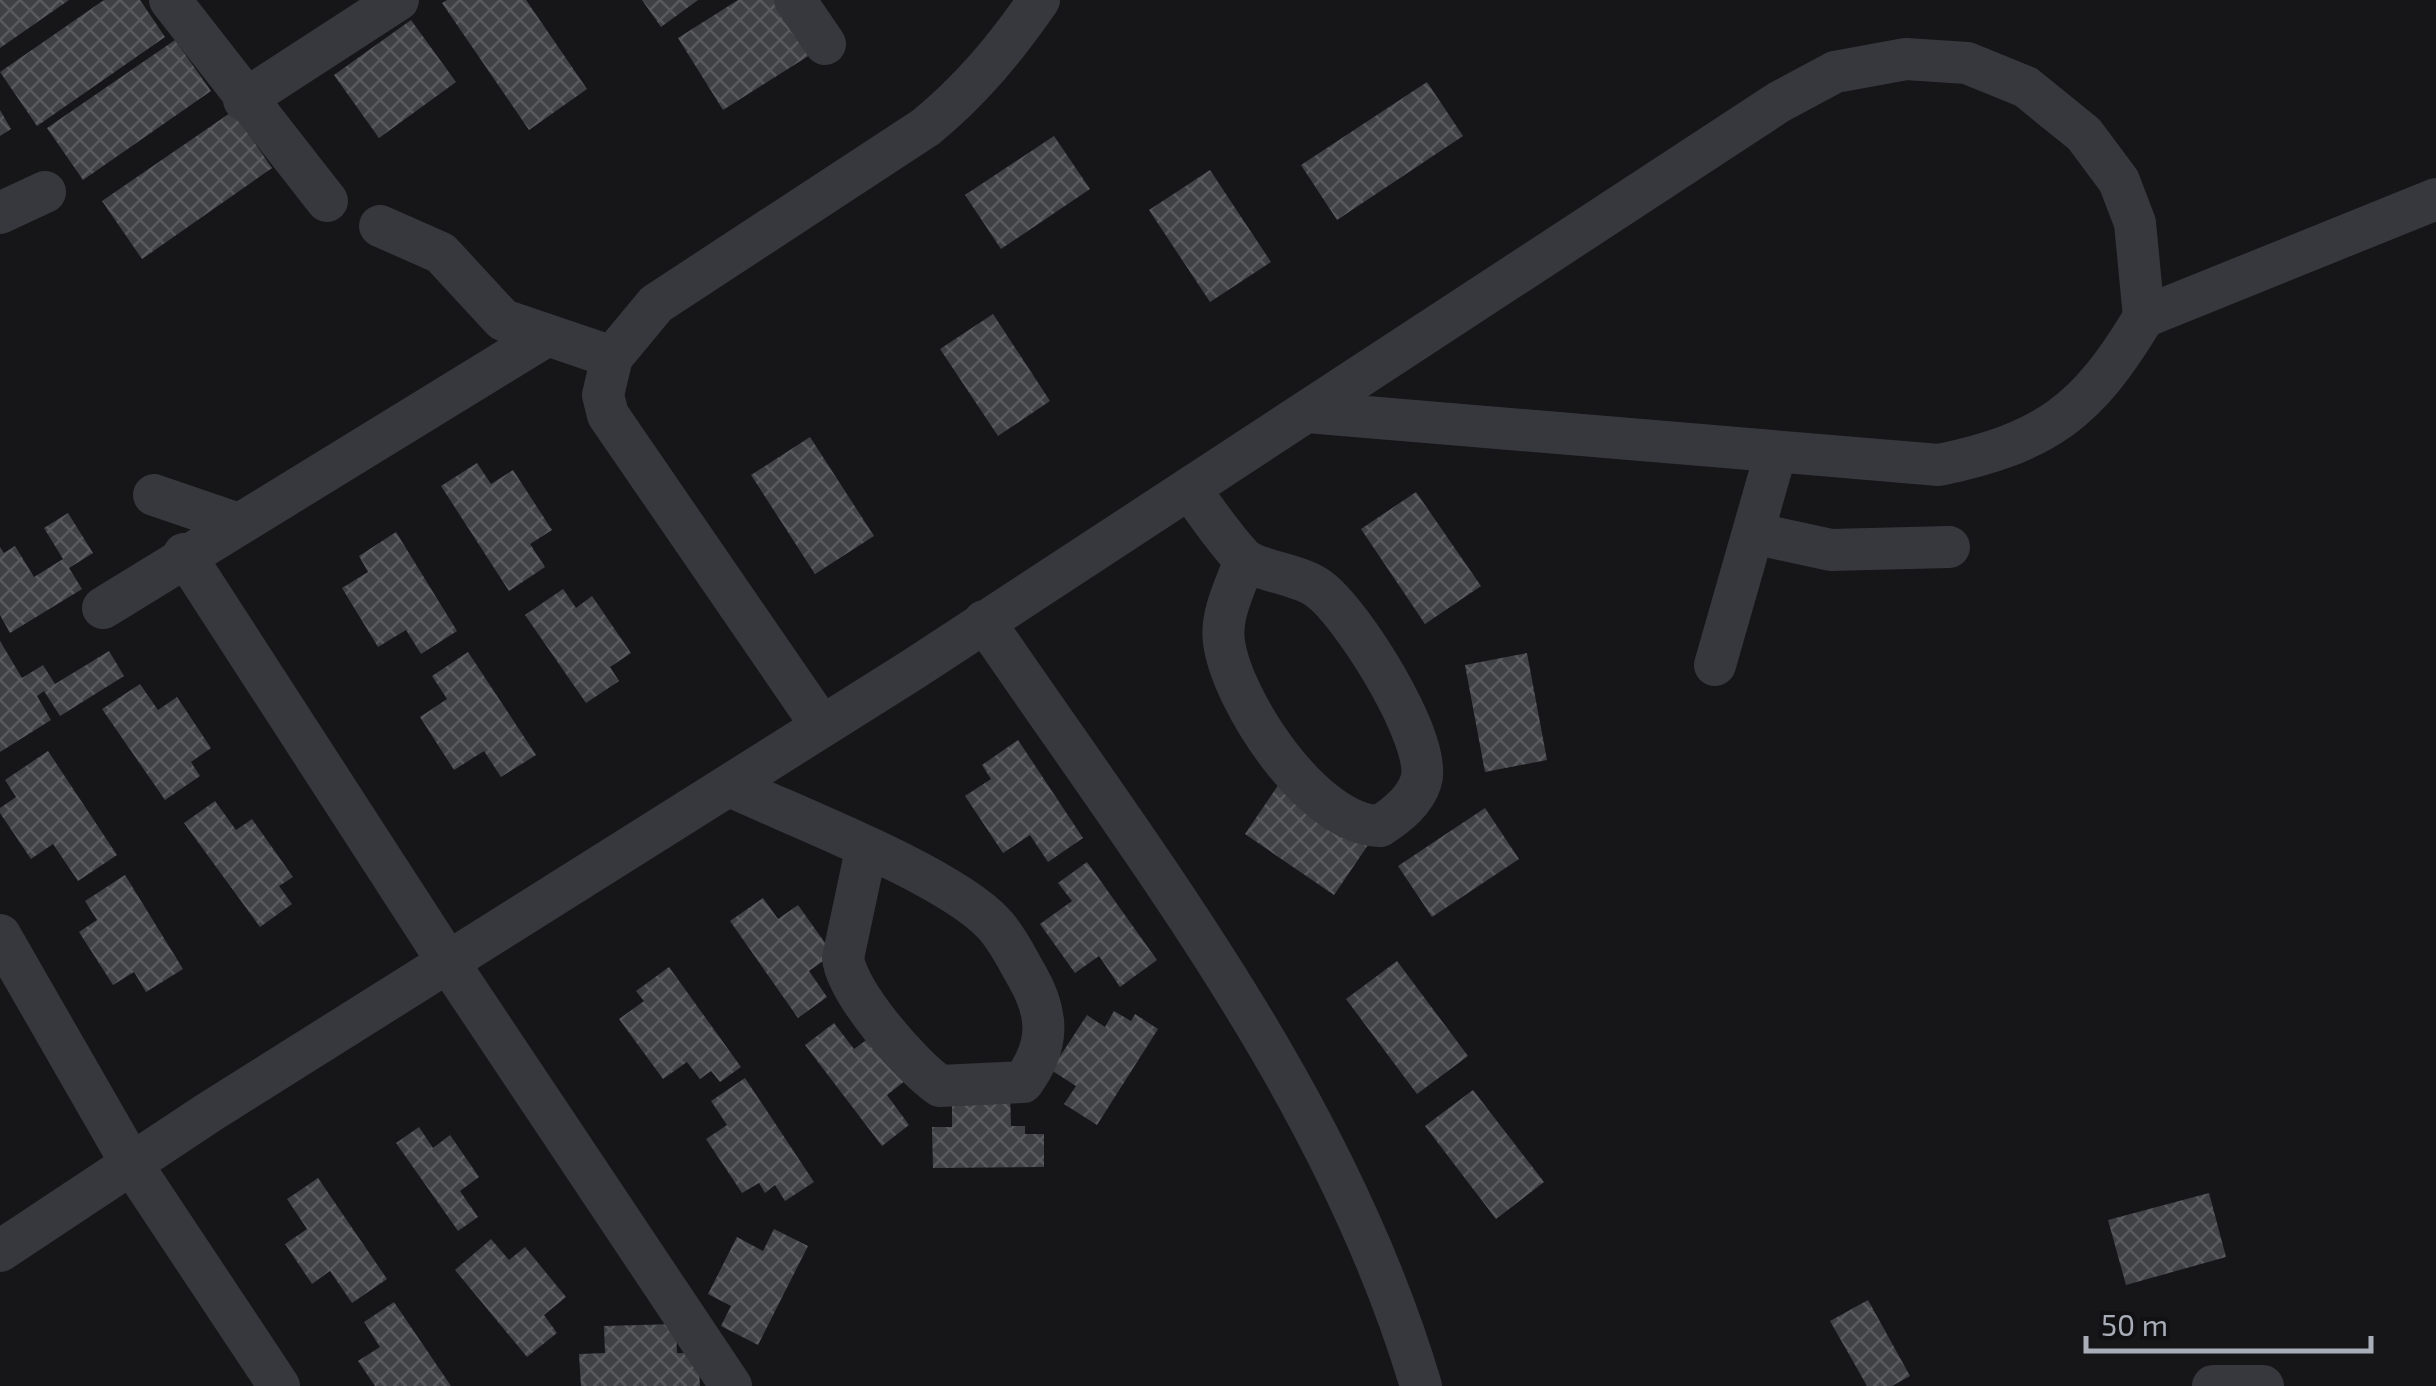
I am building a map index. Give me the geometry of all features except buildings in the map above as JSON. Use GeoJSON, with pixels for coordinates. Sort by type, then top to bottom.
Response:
{"type":"FeatureCollection","features":[{"type":"Feature","properties":{"kind":"street"},"geometry":{"type":"LineString","coordinates":[[170,0],[244,100],[328,201]]}},
{"type":"Feature","properties":{"kind":"street"},"geometry":{"type":"LineString","coordinates":[[244,100],[398,0]]}},
{"type":"Feature","properties":{"kind":"street"},"geometry":{"type":"LineString","coordinates":[[795,0],[826,44]]}},
{"type":"Feature","properties":{"kind":"street"},"geometry":{"type":"LineString","coordinates":[[822,725],[608,415],[604,395],[612,357],[656,304],[926,126],[965,94],[994,64],[1038,0]]}},
{"type":"Feature","properties":{"kind":"street"},"geometry":{"type":"LineString","coordinates":[[0,1250],[1190,490],[1307,412],[1780,102],[1835,72],[1906,59],[1967,62],[2026,87],[2084,134],[2119,180],[2136,223],[2144,316],[2116,364],[2085,400],[2034,438],[1992,454],[1939,465],[1307,412]]}},
{"type":"Feature","properties":{"kind":"street"},"geometry":{"type":"LineString","coordinates":[[0,213],[46,192]]}},
{"type":"Feature","properties":{"kind":"street"},"geometry":{"type":"LineString","coordinates":[[2144,316],[2436,199]]}},
{"type":"Feature","properties":{"kind":"street"},"geometry":{"type":"LineString","coordinates":[[380,226],[441,253],[503,320],[612,357]]}},
{"type":"Feature","properties":{"kind":"street"},"geometry":{"type":"LineString","coordinates":[[102,608],[184,554],[546,336]]}},
{"type":"Feature","properties":{"kind":"street"},"geometry":{"type":"LineString","coordinates":[[1715,666],[1776,452]]}},
{"type":"Feature","properties":{"kind":"street"},"geometry":{"type":"LineString","coordinates":[[1190,490],[1245,560],[1302,577],[1323,592],[1355,629],[1384,677],[1418,746],[1423,768],[1421,783],[1410,800],[1380,826],[1355,822],[1307,786],[1282,758],[1235,685],[1223,637],[1245,560]]}},
{"type":"Feature","properties":{"kind":"street"},"geometry":{"type":"LineString","coordinates":[[154,494],[236,523]]}},
{"type":"Feature","properties":{"kind":"street"},"geometry":{"type":"LineString","coordinates":[[1753,534],[1832,550],[1950,547]]}},
{"type":"Feature","properties":{"kind":"street"},"geometry":{"type":"LineString","coordinates":[[184,554],[448,962],[731,1386]]}},
{"type":"Feature","properties":{"kind":"street"},"geometry":{"type":"LineString","coordinates":[[984,621],[1284,1066],[1376,1254],[1422,1386]]}},
{"type":"Feature","properties":{"kind":"street"},"geometry":{"type":"LineString","coordinates":[[730,786],[866,850],[946,889],[1002,934],[1045,1014],[1030,1073],[1023,1082],[940,1086],[873,1015],[844,968],[843,958],[866,850]]}},
{"type":"Feature","properties":{"kind":"street"},"geometry":{"type":"LineString","coordinates":[[0,935],[131,1163],[279,1386]]}},
{"type":"Feature","properties":{"kind":"street"},"geometry":{"type":"LineString","coordinates":[[2213,1386],[2263,1386]]}}]}
